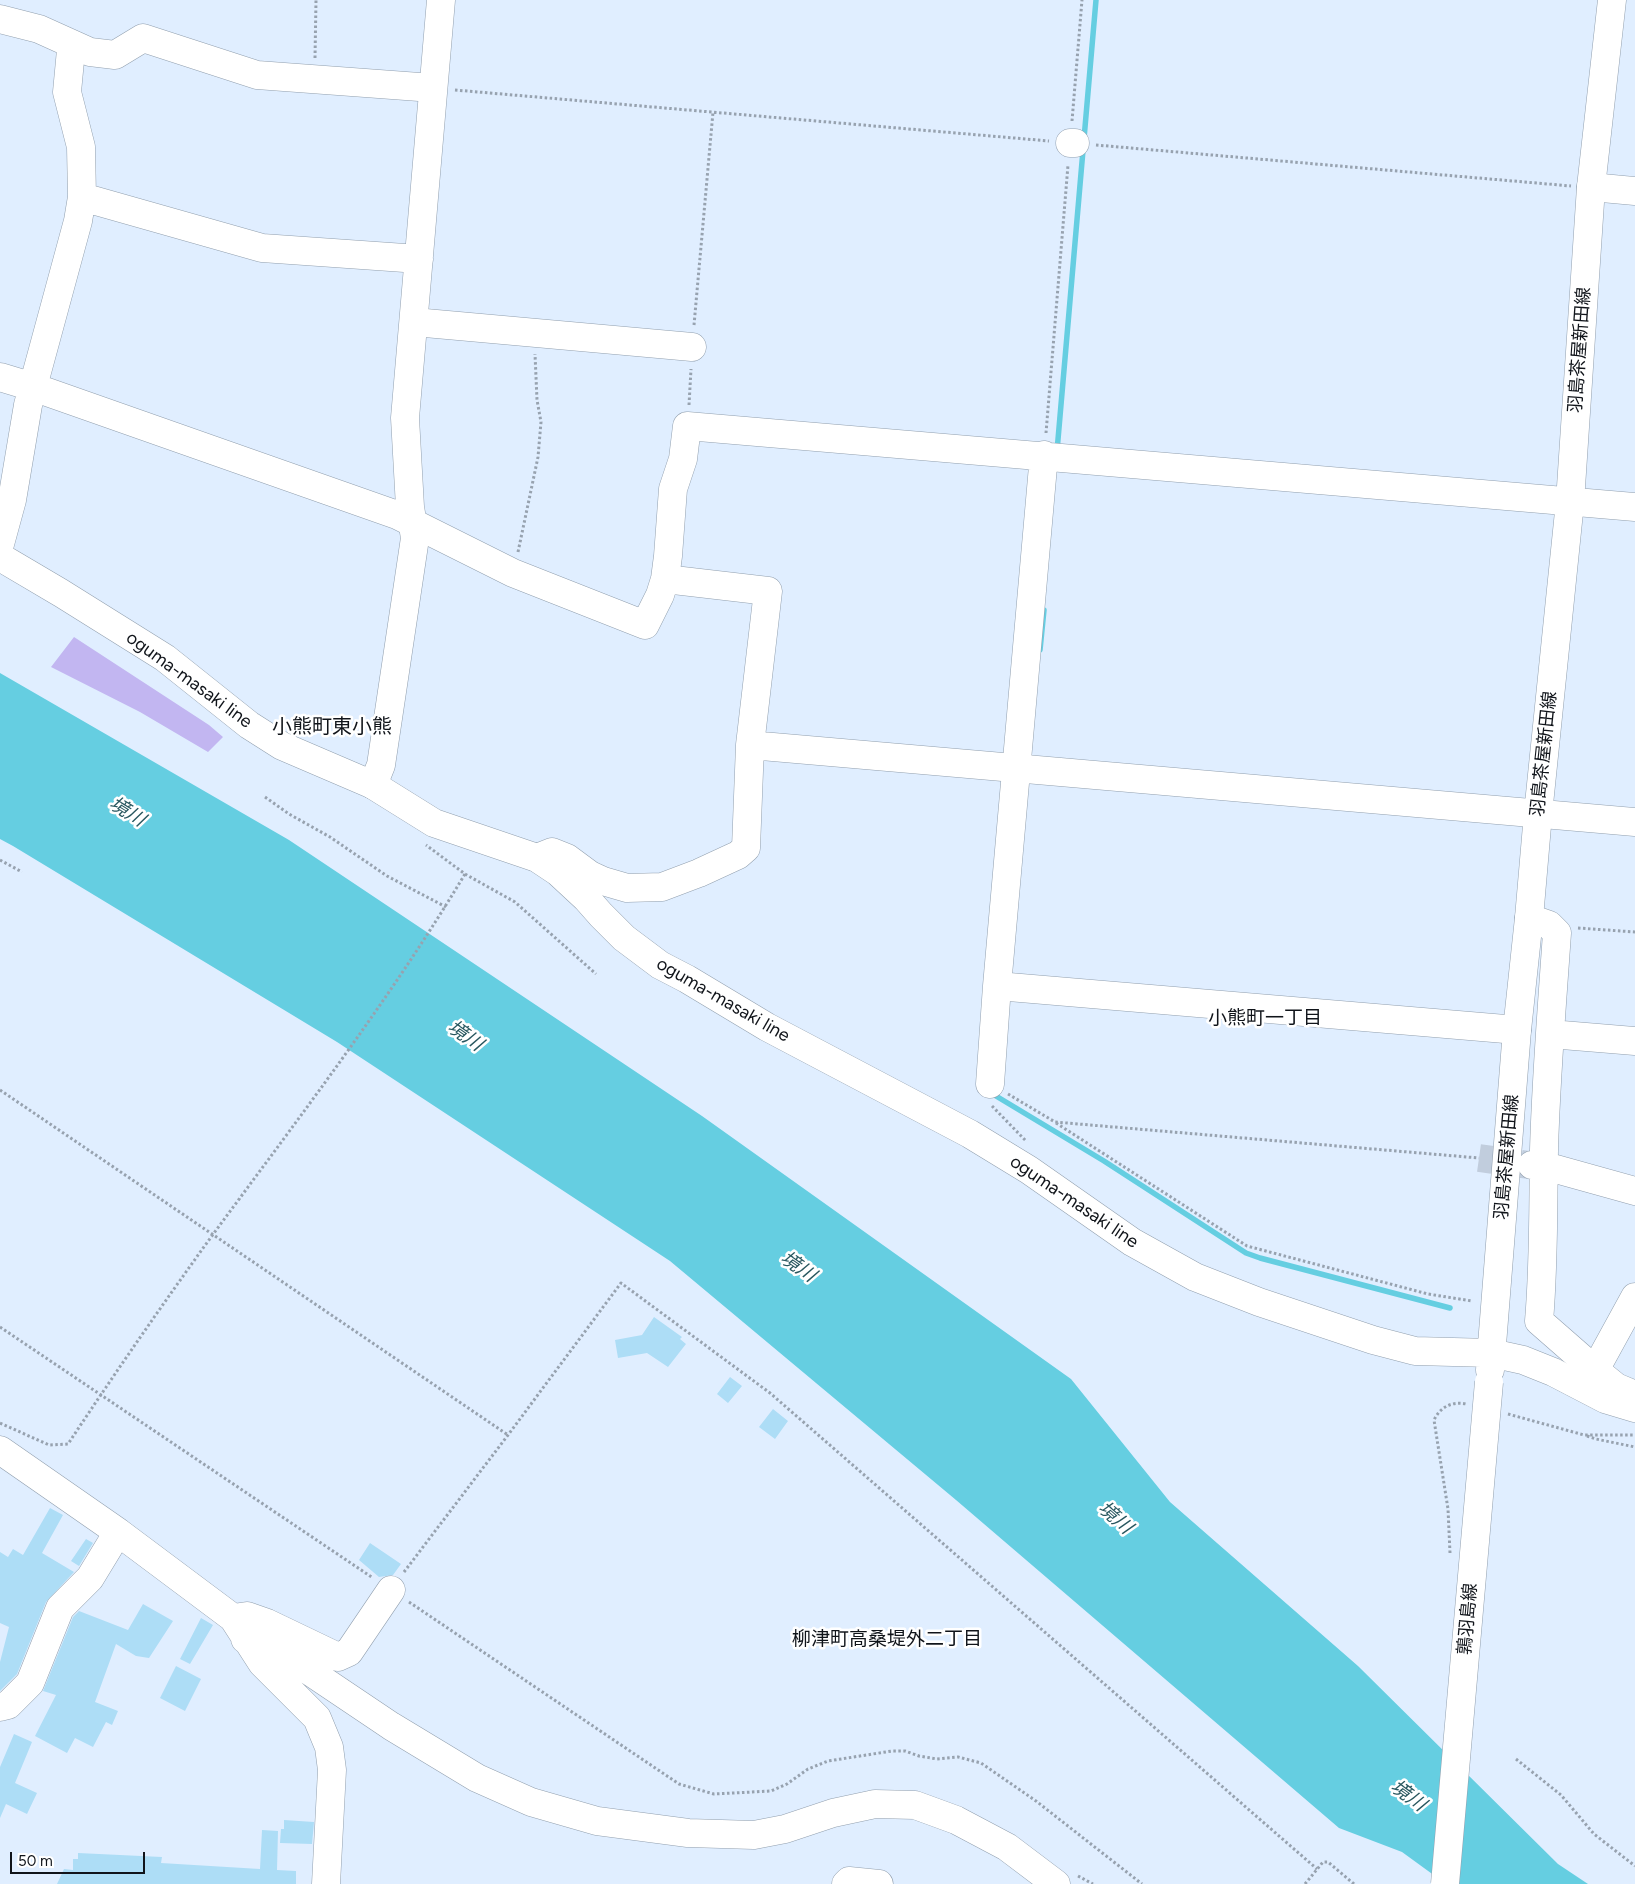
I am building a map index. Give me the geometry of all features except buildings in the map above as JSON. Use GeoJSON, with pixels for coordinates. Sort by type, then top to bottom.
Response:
{"type":"FeatureCollection","features":[{"type":"Feature","properties":{"kind":"street"},"geometry":{"type":"LineString","coordinates":[[373,785],[381,765],[415,538],[410,507],[405,418],[441,0]]}},
{"type":"Feature","properties":{"kind":"street","name":"羽島茶屋新田線"},"geometry":{"type":"LineString","coordinates":[[1491,1353],[1517,1030],[1570,502],[1591,187],[1612,0]]}},
{"type":"Feature","properties":{"kind":"street"},"geometry":{"type":"LineString","coordinates":[[0,19],[40,29],[90,52],[115,55],[143,38],[257,75],[433,88]]}},
{"type":"Feature","properties":{"kind":"street"},"geometry":{"type":"LineString","coordinates":[[0,544],[12,500],[28,404],[78,222],[82,197],[81,148],[67,92],[71,50],[74,45]]}},
{"type":"Feature","properties":{"kind":"street"},"geometry":{"type":"LineString","coordinates":[[1591,187],[1635,191]]}},
{"type":"Feature","properties":{"kind":"street"},"geometry":{"type":"LineString","coordinates":[[82,197],[262,248],[419,259]]}},
{"type":"Feature","properties":{"kind":"street"},"geometry":{"type":"LineString","coordinates":[[414,322],[692,347]]}},
{"type":"Feature","properties":{"kind":"street"},"geometry":{"type":"LineString","coordinates":[[0,377],[33,386],[397,515],[513,573],[646,625],[665,579],[673,489],[683,459],[688,426],[1635,507]]}},
{"type":"Feature","properties":{"kind":"street"},"geometry":{"type":"LineString","coordinates":[[990,1084],[1044,455]]}},
{"type":"Feature","properties":{"kind":"street","name":"oguma-masaki line"},"geometry":{"type":"LineString","coordinates":[[0,557],[165,658],[249,724],[282,746],[373,785],[434,823],[537,858],[558,872],[624,938],[660,965],[688,979],[768,1027],[970,1134],[1029,1170],[1132,1242],[1195,1277],[1259,1302],[1372,1340],[1415,1351],[1491,1353]]}},
{"type":"Feature","properties":{"kind":"street"},"geometry":{"type":"LineString","coordinates":[[537,858],[552,852],[567,858],[590,875],[603,881],[627,888],[662,887],[738,856],[746,848],[750,745],[768,592],[665,579]]}},
{"type":"Feature","properties":{"kind":"street"},"geometry":{"type":"LineString","coordinates":[[750,745],[1635,822]]}},
{"type":"Feature","properties":{"kind":"street"},"geometry":{"type":"LineString","coordinates":[[1529,918],[1549,925],[1557,933],[1544,1152],[1538,1166],[1541,1295],[1539,1321],[1616,1387],[1635,1395]]}},
{"type":"Feature","properties":{"kind":"street"},"geometry":{"type":"LineString","coordinates":[[997,986],[1517,1030]]}},
{"type":"Feature","properties":{"kind":"street"},"geometry":{"type":"LineString","coordinates":[[1550,1034],[1635,1041]]}},
{"type":"Feature","properties":{"kind":"street"},"geometry":{"type":"LineString","coordinates":[[1538,1166],[1635,1191]]}},
{"type":"Feature","properties":{"kind":"street"},"geometry":{"type":"LineString","coordinates":[[1595,1370],[1635,1297]]}},
{"type":"Feature","properties":{"kind":"street"},"geometry":{"type":"LineString","coordinates":[[1491,1353],[1523,1360],[1553,1372],[1605,1399],[1635,1408]]}},
{"type":"Feature","properties":{"kind":"street","name":"鶉羽島線"},"geometry":{"type":"LineString","coordinates":[[1445,1884],[1491,1353]]}},
{"type":"Feature","properties":{"kind":"street"},"geometry":{"type":"LineString","coordinates":[[0,1450],[118,1532],[239,1628],[269,1644],[399,1731],[477,1778],[531,1802],[597,1821],[688,1833],[754,1835],[785,1830],[833,1813],[874,1804],[914,1805],[956,1820],[1007,1847],[1056,1884]]}},
{"type":"Feature","properties":{"kind":"street"},"geometry":{"type":"LineString","coordinates":[[0,1707],[8,1705],[30,1683],[60,1608],[90,1578],[118,1532]]}},
{"type":"Feature","properties":{"kind":"street"},"geometry":{"type":"LineString","coordinates":[[239,1628],[247,1616],[267,1623],[338,1657],[349,1652],[391,1590]]}},
{"type":"Feature","properties":{"kind":"street"},"geometry":{"type":"LineString","coordinates":[[239,1628],[262,1664],[317,1718],[329,1747],[332,1770],[326,1884]]}},
{"type":"Feature","properties":{"kind":"street"},"geometry":{"type":"LineString","coordinates":[[846,1884],[849,1881],[878,1884]]}},
{"type":"Feature","properties":{"kind":"path"},"geometry":{"type":"LineString","coordinates":[[314,79],[316,0]]}},
{"type":"Feature","properties":{"kind":"path"},"geometry":{"type":"LineString","coordinates":[[1044,455],[1072,143],[1082,0]]}},
{"type":"Feature","properties":{"kind":"path"},"geometry":{"type":"LineString","coordinates":[[433,88],[1591,187]]}},
{"type":"Feature","properties":{"kind":"path"},"geometry":{"type":"LineString","coordinates":[[688,426],[692,347],[713,112]]}},
{"type":"Feature","properties":{"kind":"path"},"geometry":{"type":"LineString","coordinates":[[513,573],[538,457],[541,422],[537,400],[534,333]]}},
{"type":"Feature","properties":{"kind":"path"},"geometry":{"type":"LineString","coordinates":[[265,797],[289,814],[330,837],[386,876],[446,907]]}},
{"type":"Feature","properties":{"kind":"path"},"geometry":{"type":"LineString","coordinates":[[423,842],[465,874],[515,902],[596,974]]}},
{"type":"Feature","properties":{"kind":"path"},"geometry":{"type":"LineString","coordinates":[[0,860],[22,872]]}},
{"type":"Feature","properties":{"kind":"path"},"geometry":{"type":"LineString","coordinates":[[0,1423],[49,1445],[68,1444],[213,1235],[338,1066],[440,917],[465,874]]}},
{"type":"Feature","properties":{"kind":"path"},"geometry":{"type":"LineString","coordinates":[[1554,930],[1561,926],[1635,932]]}},
{"type":"Feature","properties":{"kind":"path"},"geometry":{"type":"LineString","coordinates":[[990,1084],[1055,1122],[1247,1246],[1449,1299],[1472,1301]]}},
{"type":"Feature","properties":{"kind":"path"},"geometry":{"type":"LineString","coordinates":[[0,1090],[508,1436]]}},
{"type":"Feature","properties":{"kind":"path"},"geometry":{"type":"LineString","coordinates":[[1055,1122],[1479,1158]]}},
{"type":"Feature","properties":{"kind":"path"},"geometry":{"type":"LineString","coordinates":[[391,1590],[621,1283],[770,1393],[1317,1869]]}},
{"type":"Feature","properties":{"kind":"path"},"geometry":{"type":"LineString","coordinates":[[0,1327],[679,1784],[714,1794],[771,1790],[787,1784],[808,1769],[828,1761],[892,1751],[905,1751],[937,1759],[958,1757],[980,1763],[1036,1801],[1142,1884]]}},
{"type":"Feature","properties":{"kind":"path"},"geometry":{"type":"LineString","coordinates":[[1584,1435],[1635,1447]]}},
{"type":"Feature","properties":{"kind":"path"},"geometry":{"type":"LineString","coordinates":[[1516,1759],[1561,1795],[1594,1834],[1635,1866]]}},
{"type":"Feature","properties":{"kind":"path"},"geometry":{"type":"LineString","coordinates":[[1305,1884],[1323,1862],[1328,1862],[1354,1884]]}},
{"type":"Feature","properties":{"kind":"shaded area"},"geometry":{"type":"Polygon","coordinates":[[[74,637],[209,725],[223,737],[208,752],[140,712],[51,667],[74,637]]]}},
{"type":"Feature","properties":{"kind":"water","name":"境川"},"geometry":{"type":"Polygon","coordinates":[[[0,673],[289,840],[702,1116],[1071,1379],[1170,1502],[1358,1666],[1558,1864],[1588,1884],[1446,1884],[1402,1852],[1339,1828],[956,1500],[670,1261],[337,1042],[0,839],[0,673]]]}},
{"type":"Feature","properties":{"kind":"waterway"},"geometry":{"type":"LineString","coordinates":[[1057,451],[1096,0]]}},
{"type":"Feature","properties":{"kind":"waterway"},"geometry":{"type":"LineString","coordinates":[[1040,650],[1044,610]]}},
{"type":"Feature","properties":{"kind":"waterway"},"geometry":{"type":"LineString","coordinates":[[991,1093],[1104,1161],[1246,1253],[1450,1308]]}},
{"type":"Feature","properties":{"kind":"tunnel"},"geometry":{"type":"LineString","coordinates":[[1479,1158],[1529,1165]]}},
{"type":"Feature","properties":{"kind":"district","name":"小熊町東小熊"},"geometry":{"type":"Point","coordinates":[332,727]}},
{"type":"Feature","properties":{"kind":"district","name":"小熊町一丁目"},"geometry":{"type":"Point","coordinates":[1265,1018]}},
{"type":"Feature","properties":{"kind":"district","name":"柳津町高桑堤外二丁目"},"geometry":{"type":"Point","coordinates":[887,1639]}}]}
